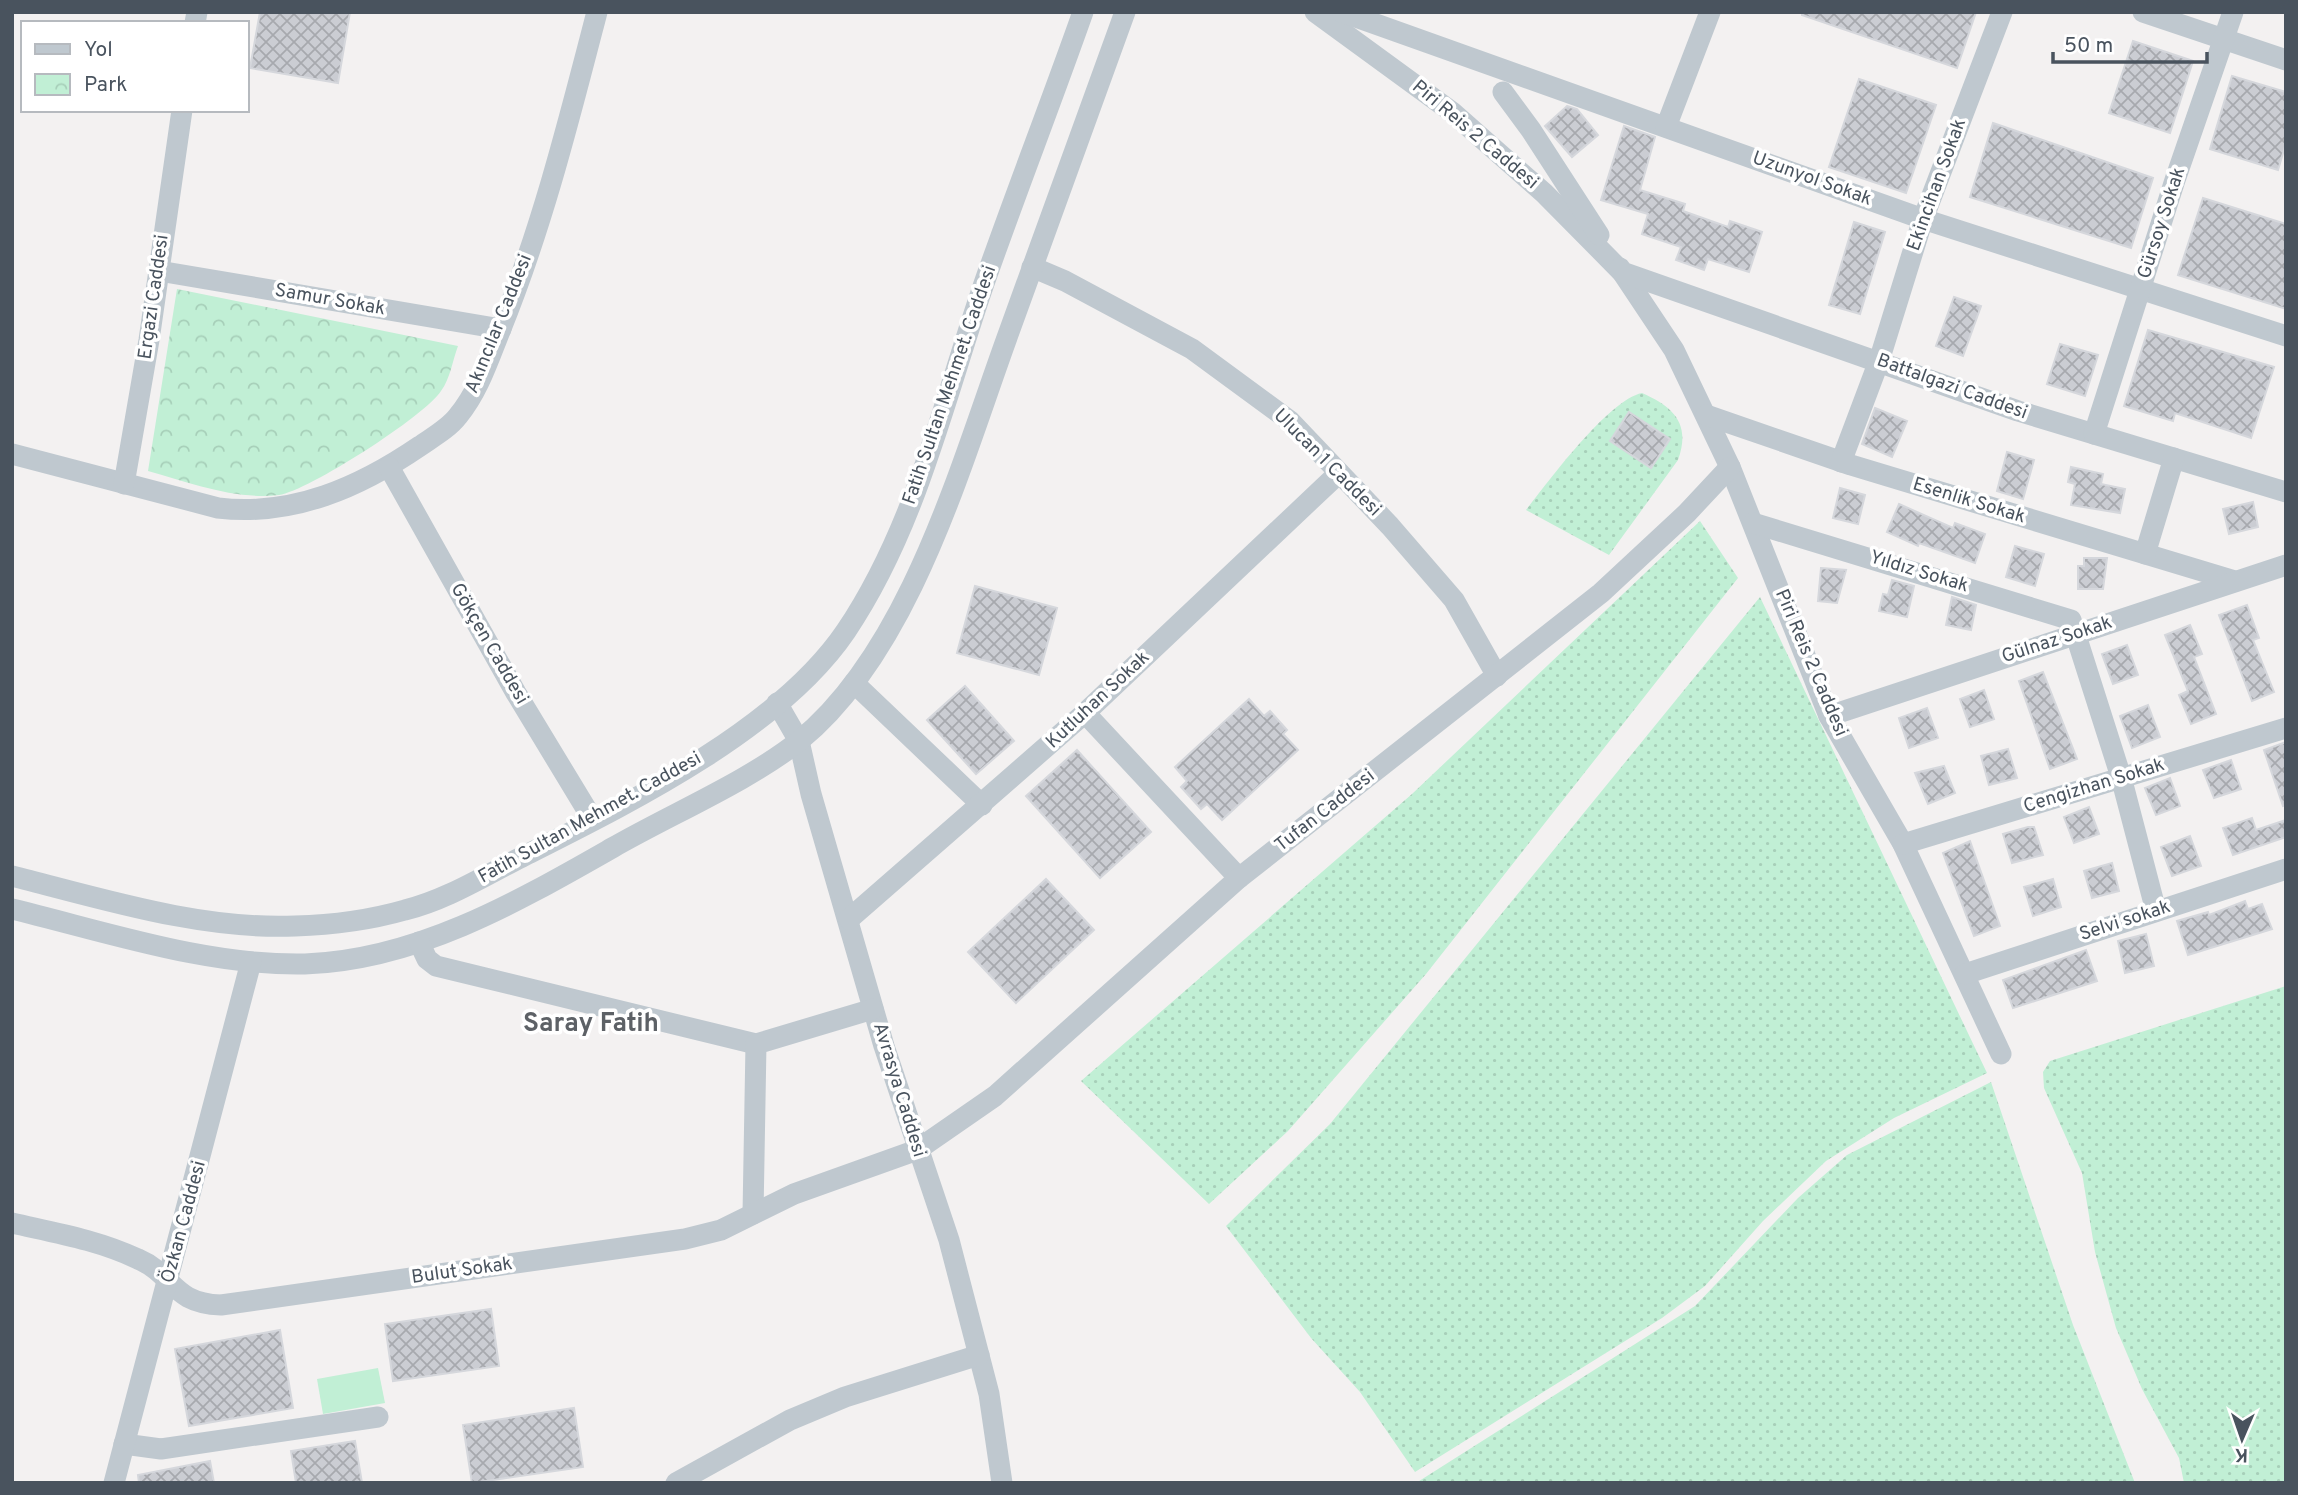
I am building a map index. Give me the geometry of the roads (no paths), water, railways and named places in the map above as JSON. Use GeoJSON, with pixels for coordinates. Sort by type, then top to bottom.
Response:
{"type":"FeatureCollection","features":[{"type":"Feature","properties":{"kind":"street","name":"Akıncılar Caddesi"},"geometry":{"type":"LineString","coordinates":[[12,454],[218,508],[248,512],[289,507],[337,492],[389,467],[457,418],[476,390],[501,329],[545,203],[597,12]]}},
{"type":"Feature","properties":{"kind":"street","name":"Fatih Sultan Mehmet. Caddesi"},"geometry":{"type":"LineString","coordinates":[[12,876],[176,915],[234,925],[292,926],[339,923],[407,910],[453,892],[667,780],[777,703],[824,660],[848,628],[895,540],[931,451],[987,276],[1083,12]]}},
{"type":"Feature","properties":{"kind":"street","name":"Fatih Sultan Mehmet. Caddesi"},"geometry":{"type":"LineString","coordinates":[[12,909],[188,951],[251,962],[307,964],[388,952],[457,929],[528,896],[799,741],[853,682],[894,622],[939,522],[1125,12]]}},
{"type":"Feature","properties":{"kind":"street","name":"Piri Reis 2 Caddesi"},"geometry":{"type":"LineString","coordinates":[[1315,12],[1452,112],[1544,193],[1622,272]]}},
{"type":"Feature","properties":{"kind":"street","name":"Uzunyol Sokak"},"geometry":{"type":"LineString","coordinates":[[1342,12],[1923,219],[2286,336]]}},
{"type":"Feature","properties":{"kind":"street"},"geometry":{"type":"LineString","coordinates":[[1666,127],[1710,12]]}},
{"type":"Feature","properties":{"kind":"street","name":"Ekincihan Sokak"},"geometry":{"type":"LineString","coordinates":[[1841,462],[1879,361],[1923,219],[2002,12]]}},
{"type":"Feature","properties":{"kind":"street"},"geometry":{"type":"LineString","coordinates":[[2143,12],[2286,60]]}},
{"type":"Feature","properties":{"kind":"street","name":"Gürsoy Sokak"},"geometry":{"type":"LineString","coordinates":[[2094,434],[2139,290],[2233,12]]}},
{"type":"Feature","properties":{"kind":"street","name":"Piri Reis 2 Caddesi"},"geometry":{"type":"LineString","coordinates":[[1503,92],[1531,130],[1674,351],[1730,467],[1829,716],[1903,845],[2001,1054]]}},
{"type":"Feature","properties":{"kind":"street","name":"Ergazi Caddesi"},"geometry":{"type":"LineString","coordinates":[[124,484],[159,271],[181,112]]}},
{"type":"Feature","properties":{"kind":"street","name":"Ulucan 1 Caddesi"},"geometry":{"type":"LineString","coordinates":[[1032,267],[1065,281],[1192,349],[1290,421],[1454,600],[1497,676]]}},
{"type":"Feature","properties":{"kind":"street","name":"Samur Sokak"},"geometry":{"type":"LineString","coordinates":[[159,271],[501,329]]}},
{"type":"Feature","properties":{"kind":"street","name":"Battalgazi Caddesi"},"geometry":{"type":"LineString","coordinates":[[1622,272],[2018,411],[2286,492]]}},
{"type":"Feature","properties":{"kind":"street","name":"Esenlik Sokak"},"geometry":{"type":"LineString","coordinates":[[1706,415],[1841,462],[2235,581]]}},
{"type":"Feature","properties":{"kind":"street"},"geometry":{"type":"LineString","coordinates":[[2145,554],[2174,458]]}},
{"type":"Feature","properties":{"kind":"street","name":"Gökçen Caddesi"},"geometry":{"type":"LineString","coordinates":[[389,467],[516,693],[593,820]]}},
{"type":"Feature","properties":{"kind":"street","name":"Tufan Caddesi"},"geometry":{"type":"LineString","coordinates":[[917,1150],[995,1097],[1239,878],[1601,593],[1687,513],[1730,467]]}},
{"type":"Feature","properties":{"kind":"street","name":"Kutluhan Sokak"},"geometry":{"type":"LineString","coordinates":[[849,919],[1085,713],[1339,473]]}},
{"type":"Feature","properties":{"kind":"street","name":"Yıldız Sokak"},"geometry":{"type":"LineString","coordinates":[[1752,523],[2071,620],[2078,634]]}},
{"type":"Feature","properties":{"kind":"street","name":"Gülnaz Sokak"},"geometry":{"type":"LineString","coordinates":[[1829,716],[2286,565]]}},
{"type":"Feature","properties":{"kind":"street"},"geometry":{"type":"LineString","coordinates":[[2078,634],[2122,777],[2156,911]]}},
{"type":"Feature","properties":{"kind":"street"},"geometry":{"type":"LineString","coordinates":[[853,682],[982,805]]}},
{"type":"Feature","properties":{"kind":"street","name":"Avrasya Caddesi"},"geometry":{"type":"LineString","coordinates":[[777,703],[799,741],[811,794],[873,1009],[917,1150],[949,1240],[989,1394],[1002,1483]]}},
{"type":"Feature","properties":{"kind":"street"},"geometry":{"type":"LineString","coordinates":[[1085,713],[1239,878]]}},
{"type":"Feature","properties":{"kind":"street","name":"Cengizhan Sokak"},"geometry":{"type":"LineString","coordinates":[[1903,845],[2286,728]]}},
{"type":"Feature","properties":{"kind":"street","name":"Selvi sokak"},"geometry":{"type":"LineString","coordinates":[[1965,974],[2286,869]]}},
{"type":"Feature","properties":{"kind":"street"},"geometry":{"type":"LineString","coordinates":[[419,942],[427,959],[436,966],[756,1044],[873,1009]]}},
{"type":"Feature","properties":{"kind":"street","name":"Özkan Caddesi"},"geometry":{"type":"LineString","coordinates":[[114,1483],[251,962]]}},
{"type":"Feature","properties":{"kind":"street"},"geometry":{"type":"LineString","coordinates":[[754,1214],[756,1044]]}},
{"type":"Feature","properties":{"kind":"street","name":"Bulut Sokak"},"geometry":{"type":"LineString","coordinates":[[12,1223],[101,1242],[143,1261],[181,1296],[200,1304],[221,1305],[685,1239],[721,1230],[794,1194],[917,1150]]}},
{"type":"Feature","properties":{"kind":"street"},"geometry":{"type":"LineString","coordinates":[[676,1483],[790,1420],[845,1397],[979,1355]]}},
{"type":"Feature","properties":{"kind":"street"},"geometry":{"type":"LineString","coordinates":[[124,1444],[161,1449],[378,1416]]}},
{"type":"Feature","properties":{"kind":"district","name":"Saray Fatih"},"geometry":{"type":"Point","coordinates":[591,1024]}}]}
